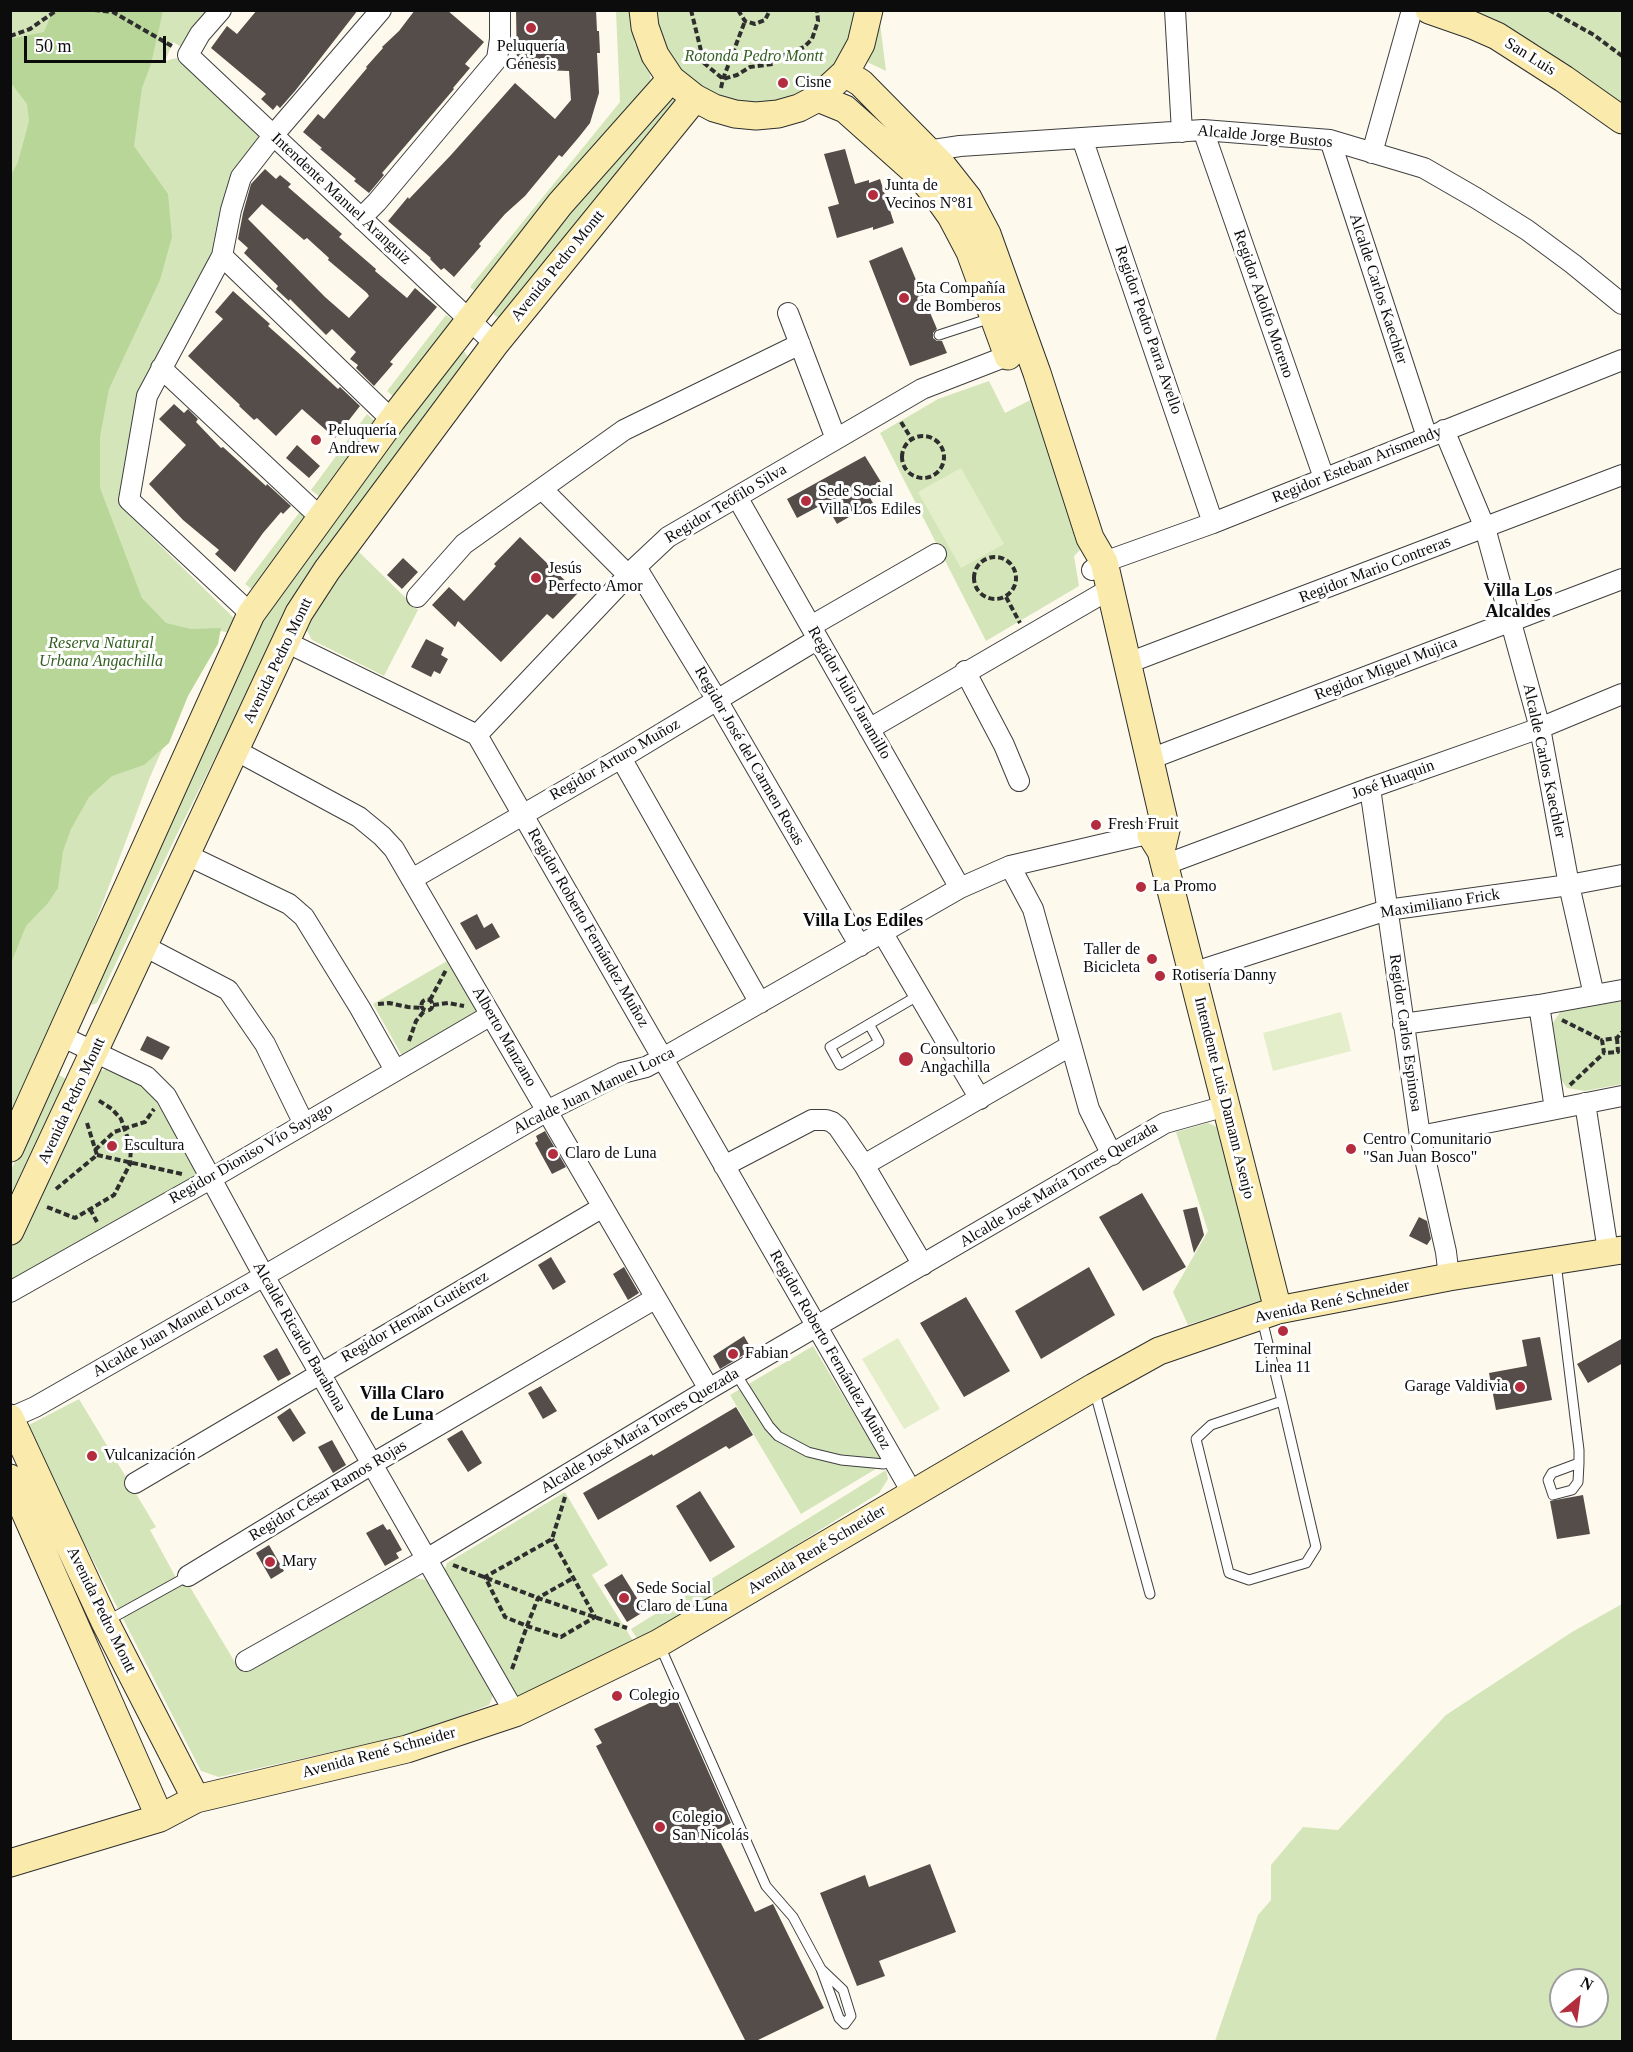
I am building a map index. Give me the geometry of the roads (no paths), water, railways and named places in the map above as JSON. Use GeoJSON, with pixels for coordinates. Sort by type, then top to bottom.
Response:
{"type":"FeatureCollection","features":[{"type":"Feature","properties":{"kind":"main road"},"geometry":{"type":"LineString","coordinates":[[643,10],[645,27],[655,55],[671,79],[704,103],[735,114],[756,116],[778,114],[799,108],[818,98],[845,73],[861,44],[874,11]]}},
{"type":"Feature","properties":{"kind":"main road","name":"San Luis"},"geometry":{"type":"LineString","coordinates":[[1429,10],[1497,36],[1623,120]]}},
{"type":"Feature","properties":{"kind":"main road","name":"Intendente Luis Damann Asenjo"},"geometry":{"type":"LineString","coordinates":[[845,73],[861,83],[956,181],[987,234],[992,281],[1090,538],[1161,845],[1226,1106],[1270,1312]]}},
{"type":"Feature","properties":{"kind":"main road"},"geometry":{"type":"LineString","coordinates":[[10,1148],[251,614],[392,420],[560,204],[671,79]]}},
{"type":"Feature","properties":{"kind":"main road","name":"Intendente Luis Damann Asenjo"},"geometry":{"type":"LineString","coordinates":[[818,98],[844,109],[919,175],[951,216],[970,252],[992,281]]}},
{"type":"Feature","properties":{"kind":"main road","name":"Avenida Pedro Montt"},"geometry":{"type":"LineString","coordinates":[[10,1231],[299,613],[327,570],[495,344],[704,103]]}},
{"type":"Feature","properties":{"kind":"main road","name":"Intendente Luis Damann Asenjo"},"geometry":{"type":"LineString","coordinates":[[1101,580],[1128,663],[1150,759],[1161,845]]}},
{"type":"Feature","properties":{"kind":"main road","name":"Avenida René Schneider"},"geometry":{"type":"LineString","coordinates":[[10,1863],[160,1818],[196,1799],[407,1749],[515,1713],[659,1643],[1159,1351],[1270,1312],[1449,1277],[1615,1251]]}},
{"type":"Feature","properties":{"kind":"main road","name":"Avenida Pedro Montt"},"geometry":{"type":"LineString","coordinates":[[10,1418],[105,1622],[196,1799]]}},
{"type":"Feature","properties":{"kind":"main road","name":"Avenida Pedro Montt"},"geometry":{"type":"LineString","coordinates":[[10,1478],[160,1818]]}},
{"type":"Feature","properties":{"kind":"street","name":"Intendente Manuel Aranguiz"},"geometry":{"type":"LineString","coordinates":[[221,10],[200,34],[188,55],[495,344]]}},
{"type":"Feature","properties":{"kind":"street"},"geometry":{"type":"LineString","coordinates":[[251,614],[129,500],[147,396],[222,256],[231,210],[241,177],[273,135],[381,10]]}},
{"type":"Feature","properties":{"kind":"street"},"geometry":{"type":"LineString","coordinates":[[363,220],[367,212],[497,59],[500,10]]}},
{"type":"Feature","properties":{"kind":"street"},"geometry":{"type":"LineString","coordinates":[[1175,10],[1182,132]]}},
{"type":"Feature","properties":{"kind":"street"},"geometry":{"type":"LineString","coordinates":[[1372,153],[1412,10]]}},
{"type":"Feature","properties":{"kind":"street","name":"Alcalde Jorge Bustos"},"geometry":{"type":"LineString","coordinates":[[900,157],[926,150],[960,146],[1203,130],[1329,140],[1424,168],[1476,198],[1574,264],[1623,304]]}},
{"type":"Feature","properties":{"kind":"street","name":"Regidor Adolfo Moreno"},"geometry":{"type":"LineString","coordinates":[[1203,130],[1324,478]]}},
{"type":"Feature","properties":{"kind":"street","name":"Regidor Pedro Parra Avello"},"geometry":{"type":"LineString","coordinates":[[1082,138],[1214,523]]}},
{"type":"Feature","properties":{"kind":"street","name":"Alcalde Carlos Kaechler"},"geometry":{"type":"LineString","coordinates":[[1329,140],[1435,434],[1485,528],[1540,728],[1569,885],[1594,995]]}},
{"type":"Feature","properties":{"kind":"street"},"geometry":{"type":"LineString","coordinates":[[222,256],[392,420]]}},
{"type":"Feature","properties":{"kind":"street"},"geometry":{"type":"LineString","coordinates":[[788,313],[836,439]]}},
{"type":"Feature","properties":{"kind":"street"},"geometry":{"type":"LineString","coordinates":[[417,597],[464,544],[624,430],[800,344]]}},
{"type":"Feature","properties":{"kind":"street","name":"Regidor Teófilo Silva"},"geometry":{"type":"LineString","coordinates":[[477,735],[632,571],[668,537],[922,389],[1018,351]]}},
{"type":"Feature","properties":{"kind":"street","name":"Regidor Esteban Arismendy"},"geometry":{"type":"LineString","coordinates":[[869,729],[965,671],[1101,580],[1214,523],[1623,360]]}},
{"type":"Feature","properties":{"kind":"street"},"geometry":{"type":"LineString","coordinates":[[161,368],[321,518]]}},
{"type":"Feature","properties":{"kind":"street","name":"Regidor Mario Contreras"},"geometry":{"type":"LineString","coordinates":[[1128,663],[1623,475]]}},
{"type":"Feature","properties":{"kind":"street","name":"Regidor José del Carmen Rosas"},"geometry":{"type":"LineString","coordinates":[[542,489],[632,571],[717,700],[860,946]]}},
{"type":"Feature","properties":{"kind":"street","name":"Regidor Julio Jaramillo"},"geometry":{"type":"LineString","coordinates":[[737,497],[960,888]]}},
{"type":"Feature","properties":{"kind":"street","name":"Regidor Arturo Muñoz"},"geometry":{"type":"LineString","coordinates":[[412,879],[717,700],[814,633],[936,554]]}},
{"type":"Feature","properties":{"kind":"street","name":"Regidor Miguel Mujica"},"geometry":{"type":"LineString","coordinates":[[1150,759],[1623,579]]}},
{"type":"Feature","properties":{"kind":"street"},"geometry":{"type":"LineString","coordinates":[[286,642],[477,735]]}},
{"type":"Feature","properties":{"kind":"street"},"geometry":{"type":"LineString","coordinates":[[965,671],[1004,745],[1019,781]]}},
{"type":"Feature","properties":{"kind":"street","name":"José Huaquin"},"geometry":{"type":"LineString","coordinates":[[1161,845],[1370,788],[1540,728],[1623,694]]}},
{"type":"Feature","properties":{"kind":"street","name":"Regidor Roberto Fernández Muñoz"},"geometry":{"type":"LineString","coordinates":[[477,735],[912,1494]]}},
{"type":"Feature","properties":{"kind":"street","name":"Alberto Manzano"},"geometry":{"type":"LineString","coordinates":[[235,750],[358,817],[371,826],[394,849],[485,1019],[547,1111],[709,1389]]}},
{"type":"Feature","properties":{"kind":"street"},"geometry":{"type":"LineString","coordinates":[[621,758],[760,1003]]}},
{"type":"Feature","properties":{"kind":"street","name":"Regidor Carlos Espinosa"},"geometry":{"type":"LineString","coordinates":[[1370,788],[1420,1136],[1446,1252],[1449,1277]]}},
{"type":"Feature","properties":{"kind":"street","name":"Alcalde Juan Manuel Lorca"},"geometry":{"type":"LineString","coordinates":[[10,1418],[35,1407],[547,1111],[622,1073],[646,1067],[663,1058],[960,888],[1010,866],[1161,845]]}},
{"type":"Feature","properties":{"kind":"street"},"geometry":{"type":"LineString","coordinates":[[187,855],[289,904],[304,917],[360,1008],[392,1066]]}},
{"type":"Feature","properties":{"kind":"street"},"geometry":{"type":"LineString","coordinates":[[1010,866],[1034,909],[1089,1109],[1112,1155]]}},
{"type":"Feature","properties":{"kind":"street","name":"Maximiliano Frick"},"geometry":{"type":"LineString","coordinates":[[1192,973],[1387,910],[1569,885],[1623,875]]}},
{"type":"Feature","properties":{"kind":"street"},"geometry":{"type":"LineString","coordinates":[[882,932],[980,1099]]}},
{"type":"Feature","properties":{"kind":"street"},"geometry":{"type":"LineString","coordinates":[[144,946],[228,990],[265,1044],[304,1124]]}},
{"type":"Feature","properties":{"kind":"street"},"geometry":{"type":"LineString","coordinates":[[1403,1024],[1539,1005],[1623,990]]}},
{"type":"Feature","properties":{"kind":"street"},"geometry":{"type":"LineString","coordinates":[[1539,1005],[1555,1108]]}},
{"type":"Feature","properties":{"kind":"street","name":"Regidor Dioniso Vío Sayago"},"geometry":{"type":"LineString","coordinates":[[10,1292],[304,1124],[392,1066],[485,1019]]}},
{"type":"Feature","properties":{"kind":"street","name":"Alcalde Ricardo Barahona"},"geometry":{"type":"LineString","coordinates":[[61,1036],[147,1077],[166,1096],[264,1276],[425,1560],[515,1713]]}},
{"type":"Feature","properties":{"kind":"street"},"geometry":{"type":"LineString","coordinates":[[864,1165],[1070,1046]]}},
{"type":"Feature","properties":{"kind":"street"},"geometry":{"type":"LineString","coordinates":[[1420,1136],[1623,1096]]}},
{"type":"Feature","properties":{"kind":"street"},"geometry":{"type":"LineString","coordinates":[[1585,1103],[1615,1251]]}},
{"type":"Feature","properties":{"kind":"street","name":"Alcalde José María Torres Quezada"},"geometry":{"type":"LineString","coordinates":[[246,1661],[425,1560],[709,1389],[1165,1123],[1226,1106]]}},
{"type":"Feature","properties":{"kind":"street"},"geometry":{"type":"LineString","coordinates":[[724,1166],[812,1120],[826,1120],[838,1127],[864,1165],[923,1265]]}},
{"type":"Feature","properties":{"kind":"street","name":"Regidor Hernán Gutiérrez"},"geometry":{"type":"LineString","coordinates":[[135,1483],[603,1207]]}},
{"type":"Feature","properties":{"kind":"street","name":"Regidor César Ramos Rojas"},"geometry":{"type":"LineString","coordinates":[[188,1576],[372,1464],[656,1298]]}},
{"type":"Feature","properties":{"kind":"lane"},"geometry":{"type":"LineString","coordinates":[[939,335],[1004,313]]}},
{"type":"Feature","properties":{"kind":"lane"},"geometry":{"type":"LineString","coordinates":[[869,1024],[879,1042],[840,1065],[830,1047],[869,1024],[919,995]]}},
{"type":"Feature","properties":{"kind":"lane"},"geometry":{"type":"LineString","coordinates":[[1556,1260],[1579,1463]]}},
{"type":"Feature","properties":{"kind":"lane"},"geometry":{"type":"LineString","coordinates":[[1270,1312],[1282,1401],[1316,1547],[1306,1563],[1249,1580],[1228,1573],[1196,1439],[1211,1425],[1282,1401]]}},
{"type":"Feature","properties":{"kind":"lane"},"geometry":{"type":"LineString","coordinates":[[736,1374],[769,1426],[778,1436],[808,1452],[841,1460],[884,1464],[890,1455]]}},
{"type":"Feature","properties":{"kind":"lane"},"geometry":{"type":"LineString","coordinates":[[1094,1387],[1150,1594]]}},
{"type":"Feature","properties":{"kind":"lane"},"geometry":{"type":"LineString","coordinates":[[105,1622],[188,1576]]}},
{"type":"Feature","properties":{"kind":"lane"},"geometry":{"type":"LineString","coordinates":[[659,1643],[766,1886],[793,1917],[821,1969],[839,2018],[845,2024],[851,2016],[843,1990],[821,1969]]}},
{"type":"Feature","properties":{"kind":"place","name":"Peluquería Génesis"},"geometry":{"type":"Point","coordinates":[531,28]}},
{"type":"Feature","properties":{"kind":"place","name":"Cisne"},"geometry":{"type":"Point","coordinates":[783,83]}},
{"type":"Feature","properties":{"kind":"place","name":"Junta de Vecinos N°81"},"geometry":{"type":"Point","coordinates":[873,195]}},
{"type":"Feature","properties":{"kind":"place","name":"5ta Compañía de Bomberos"},"geometry":{"type":"Point","coordinates":[904,298]}},
{"type":"Feature","properties":{"kind":"place","name":"Peluquería Andrew"},"geometry":{"type":"Point","coordinates":[316,440]}},
{"type":"Feature","properties":{"kind":"place","name":"Sede Social Villa Los Ediles"},"geometry":{"type":"Point","coordinates":[806,501]}},
{"type":"Feature","properties":{"kind":"place","name":"Jesús Perfecto Amor"},"geometry":{"type":"Point","coordinates":[536,578]}},
{"type":"Feature","properties":{"kind":"place","name":"Fresh Fruit"},"geometry":{"type":"Point","coordinates":[1096,825]}},
{"type":"Feature","properties":{"kind":"place","name":"La Promo"},"geometry":{"type":"Point","coordinates":[1141,887]}},
{"type":"Feature","properties":{"kind":"place","name":"Taller de Bicicleta"},"geometry":{"type":"Point","coordinates":[1152,959]}},
{"type":"Feature","properties":{"kind":"place","name":"Rotisería Danny"},"geometry":{"type":"Point","coordinates":[1160,976]}},
{"type":"Feature","properties":{"kind":"place","name":"Consultorio Angachilla"},"geometry":{"type":"Point","coordinates":[906,1059]}},
{"type":"Feature","properties":{"kind":"place","name":"Escultura"},"geometry":{"type":"Point","coordinates":[112,1146]}},
{"type":"Feature","properties":{"kind":"place","name":"Centro Comunitario \"San Juan Bosco\""},"geometry":{"type":"Point","coordinates":[1351,1149]}},
{"type":"Feature","properties":{"kind":"place","name":"Claro de Luna"},"geometry":{"type":"Point","coordinates":[553,1154]}},
{"type":"Feature","properties":{"kind":"place","name":"Terminal Linea 11"},"geometry":{"type":"Point","coordinates":[1283,1331]}},
{"type":"Feature","properties":{"kind":"place","name":"Fabian"},"geometry":{"type":"Point","coordinates":[733,1354]}},
{"type":"Feature","properties":{"kind":"place","name":"Garage Valdivia"},"geometry":{"type":"Point","coordinates":[1520,1387]}},
{"type":"Feature","properties":{"kind":"place","name":"Vulcanización"},"geometry":{"type":"Point","coordinates":[92,1456]}},
{"type":"Feature","properties":{"kind":"place","name":"Mary"},"geometry":{"type":"Point","coordinates":[270,1562]}},
{"type":"Feature","properties":{"kind":"place","name":"Sede Social Claro de Luna"},"geometry":{"type":"Point","coordinates":[624,1598]}},
{"type":"Feature","properties":{"kind":"place","name":"Colegio"},"geometry":{"type":"Point","coordinates":[617,1696]}},
{"type":"Feature","properties":{"kind":"place","name":"Colegio San Nicolás"},"geometry":{"type":"Point","coordinates":[660,1827]}},
{"type":"Feature","properties":{"kind":"district","name":"Villa Los Alcaldes"},"geometry":{"type":"Point","coordinates":[1518,601]}},
{"type":"Feature","properties":{"kind":"district","name":"Villa Los Ediles"},"geometry":{"type":"Point","coordinates":[863,921]}},
{"type":"Feature","properties":{"kind":"district","name":"Villa Claro de Luna"},"geometry":{"type":"Point","coordinates":[402,1404]}},
{"type":"Feature","properties":{"kind":"park label","name":"Rotonda Pedro Montt"},"geometry":{"type":"Point","coordinates":[754,57]}},
{"type":"Feature","properties":{"kind":"park label","name":"Reserva Natural Urbana Angachilla"},"geometry":{"type":"Point","coordinates":[101,653]}}]}
